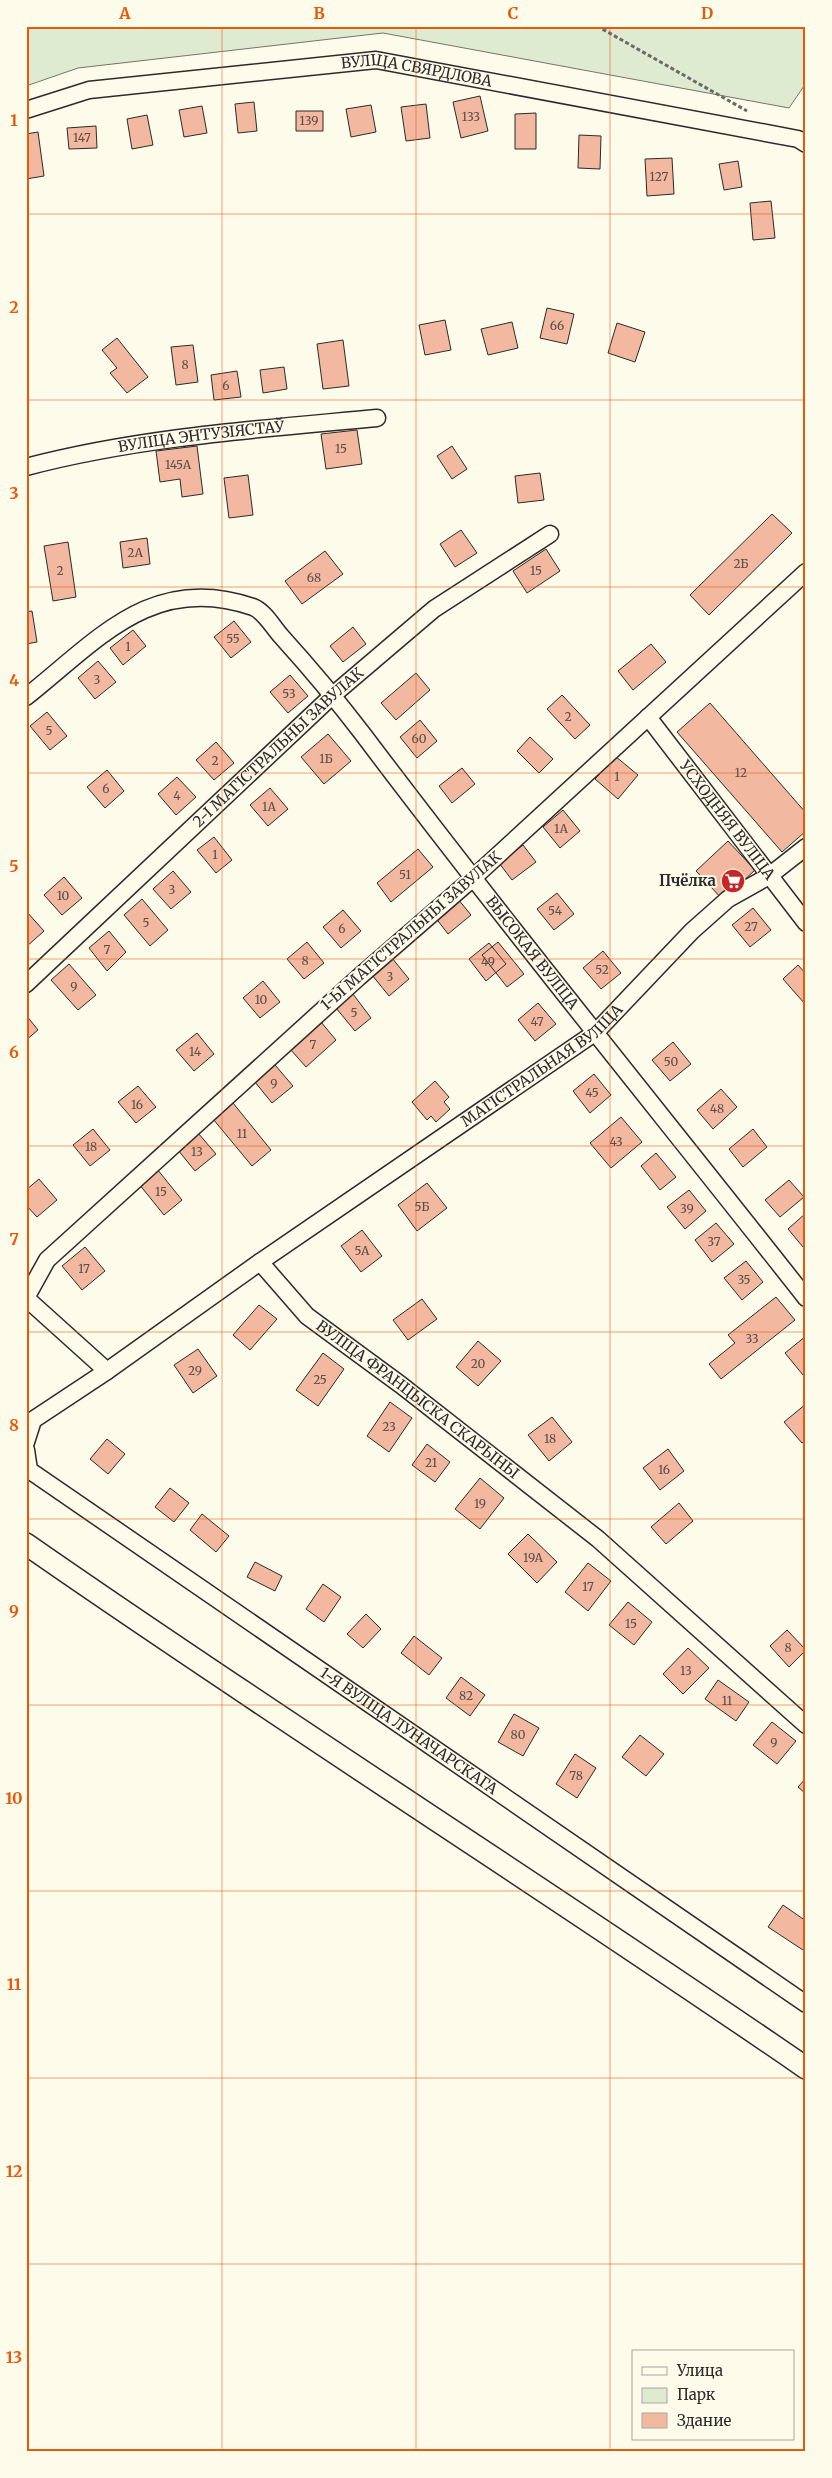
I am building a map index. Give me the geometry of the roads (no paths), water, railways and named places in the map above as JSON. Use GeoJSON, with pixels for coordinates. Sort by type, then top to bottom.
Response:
{"type":"FeatureCollection","features":[{"type":"Feature","properties":{"kind":"street","name":"ВУЛІЦА СВЯРДЛОВА"},"geometry":{"type":"LineString","coordinates":[[26,110],[89,90],[376,60],[798,139],[806,144]]}},
{"type":"Feature","properties":{"kind":"street","name":"ВУЛІЦА ЭНТУЗІЯСТАЎ"},"geometry":{"type":"LineString","coordinates":[[26,467],[69,456],[223,432],[377,418]]}},
{"type":"Feature","properties":{"kind":"street","name":"2-І МАГІСТРАЛЬНЫ ЗАВУЛАК"},"geometry":{"type":"LineString","coordinates":[[26,984],[333,695],[434,609],[550,534]]}},
{"type":"Feature","properties":{"kind":"street","name":"1-Ы МАГІСТРАЛЬНЫ ЗАВУЛАК"},"geometry":{"type":"LineString","coordinates":[[26,1298],[47,1260],[359,976],[472,879],[806,572]]}},
{"type":"Feature","properties":{"kind":"street","name":"ВЫСОКАЯ ВУЛІЦА"},"geometry":{"type":"LineString","coordinates":[[26,697],[104,632],[139,611],[174,602],[211,597],[257,608],[333,695],[472,879],[596,1032],[806,1298]]}},
{"type":"Feature","properties":{"kind":"street","name":"УСХОДНЯЯ ВУЛІЦА"},"geometry":{"type":"LineString","coordinates":[[648,717],[806,923]]}},
{"type":"Feature","properties":{"kind":"street","name":"МАГІСТРАЛЬНАЯ ВУЛІЦА"},"geometry":{"type":"LineString","coordinates":[[260,1262],[596,1032],[692,931],[728,899],[769,876],[806,847]]}},
{"type":"Feature","properties":{"kind":"street"},"geometry":{"type":"LineString","coordinates":[[26,1442],[33,1420],[107,1371],[260,1262]]}},
{"type":"Feature","properties":{"kind":"street","name":"ВУЛІЦА ФРАНЦЫСКА СКАРЫНЫ"},"geometry":{"type":"LineString","coordinates":[[260,1262],[307,1316],[401,1385],[598,1539],[806,1725]]}},
{"type":"Feature","properties":{"kind":"street"},"geometry":{"type":"LineString","coordinates":[[26,1298],[107,1371]]}},
{"type":"Feature","properties":{"kind":"street","name":"1-Я ВУЛІЦА ЛУНАЧАРСКАГА"},"geometry":{"type":"LineString","coordinates":[[26,1450],[29,1470],[806,2004]]}},
{"type":"Feature","properties":{"kind":"street"},"geometry":{"type":"LineString","coordinates":[[26,1544],[289,1723],[662,1969],[806,2068]]}},
{"type":"Feature","properties":{"kind":"place","name":"Пчёлка"},"geometry":{"type":"Point","coordinates":[733,881]}}]}
